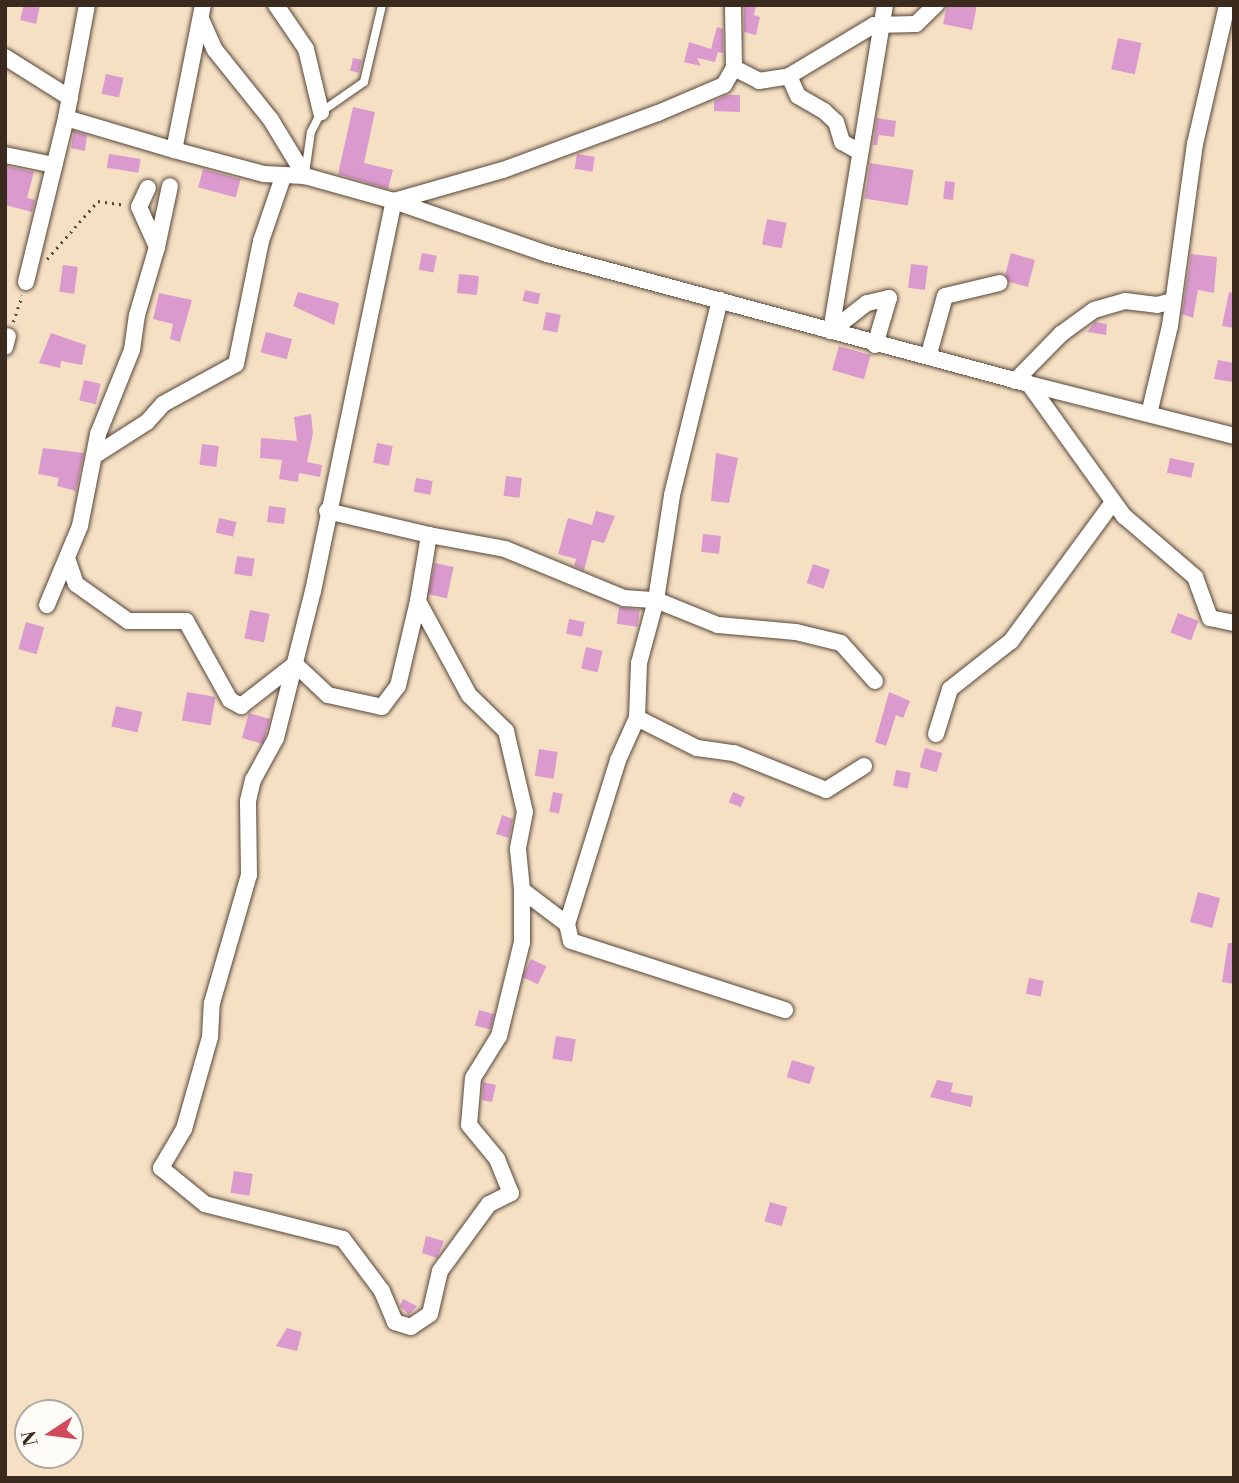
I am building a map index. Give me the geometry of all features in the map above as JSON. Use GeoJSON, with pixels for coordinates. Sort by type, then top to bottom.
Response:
{"type":"FeatureCollection","features":[{"type":"Feature","properties":{"kind":"street"},"geometry":{"type":"LineString","coordinates":[[26,282],[66,118],[87,5]]}},
{"type":"Feature","properties":{"kind":"street"},"geometry":{"type":"LineString","coordinates":[[276,5],[306,49],[321,112]]}},
{"type":"Feature","properties":{"kind":"street"},"geometry":{"type":"LineString","coordinates":[[394,201],[503,170],[658,113],[724,85],[734,68],[733,5]]}},
{"type":"Feature","properties":{"kind":"street"},"geometry":{"type":"LineString","coordinates":[[831,331],[858,151],[885,23],[885,5]]}},
{"type":"Feature","properties":{"kind":"street"},"geometry":{"type":"LineString","coordinates":[[734,68],[758,81],[789,76],[858,33],[885,23],[916,24],[936,5]]}},
{"type":"Feature","properties":{"kind":"street"},"geometry":{"type":"LineString","coordinates":[[1149,414],[1174,301],[1195,144],[1227,5]]}},
{"type":"Feature","properties":{"kind":"street"},"geometry":{"type":"LineString","coordinates":[[174,150],[202,12]]}},
{"type":"Feature","properties":{"kind":"street"},"geometry":{"type":"LineString","coordinates":[[202,12],[215,50],[271,120],[304,176]]}},
{"type":"Feature","properties":{"kind":"street"},"geometry":{"type":"LineString","coordinates":[[5,57],[70,97]]}},
{"type":"Feature","properties":{"kind":"street"},"geometry":{"type":"LineString","coordinates":[[789,76],[798,96],[824,111],[836,122],[842,142],[858,151]]}},
{"type":"Feature","properties":{"kind":"street"},"geometry":{"type":"LineString","coordinates":[[66,118],[174,150],[283,177],[304,176],[394,201],[547,254],[874,345],[929,354],[1022,383],[1234,436]]}},
{"type":"Feature","properties":{"kind":"street"},"geometry":{"type":"LineString","coordinates":[[5,155],[54,164]]}},
{"type":"Feature","properties":{"kind":"street"},"geometry":{"type":"LineString","coordinates":[[94,456],[147,422],[163,404],[236,364],[261,242],[283,177]]}},
{"type":"Feature","properties":{"kind":"street"},"geometry":{"type":"LineString","coordinates":[[47,606],[68,561],[98,434],[132,350],[137,315],[157,247],[170,186]]}},
{"type":"Feature","properties":{"kind":"street"},"geometry":{"type":"LineString","coordinates":[[148,188],[139,207],[157,247]]}},
{"type":"Feature","properties":{"kind":"street"},"geometry":{"type":"LineString","coordinates":[[394,201],[295,664],[276,738],[253,780],[248,801],[249,875],[212,1003],[209,1037],[184,1129],[161,1168],[205,1204],[343,1240],[382,1291],[395,1322],[411,1327],[430,1314],[440,1271],[489,1204],[511,1194],[497,1160],[469,1125],[473,1078],[499,1036],[522,942],[522,890],[518,849],[525,811],[506,731],[469,695],[418,601]]}},
{"type":"Feature","properties":{"kind":"street"},"geometry":{"type":"LineString","coordinates":[[929,354],[945,296],[999,283]]}},
{"type":"Feature","properties":{"kind":"street"},"geometry":{"type":"LineString","coordinates":[[831,331],[867,303],[888,298],[874,345]]}},
{"type":"Feature","properties":{"kind":"street"},"geometry":{"type":"LineString","coordinates":[[720,300],[672,495],[656,600],[639,663],[637,718],[618,760],[567,924],[571,941],[785,1010]]}},
{"type":"Feature","properties":{"kind":"street"},"geometry":{"type":"LineString","coordinates":[[1022,383],[1061,334],[1094,310],[1125,301],[1157,305],[1174,301]]}},
{"type":"Feature","properties":{"kind":"street"},"geometry":{"type":"LineString","coordinates":[[1022,383],[1113,502],[1195,577],[1210,618],[1234,623]]}},
{"type":"Feature","properties":{"kind":"street"},"geometry":{"type":"LineString","coordinates":[[936,734],[950,689],[1011,641],[1113,502]]}},
{"type":"Feature","properties":{"kind":"street"},"geometry":{"type":"LineString","coordinates":[[327,511],[429,535],[505,549],[624,598],[656,600],[718,625],[796,632],[841,643],[875,681]]}},
{"type":"Feature","properties":{"kind":"street"},"geometry":{"type":"LineString","coordinates":[[295,664],[328,695],[382,707],[398,686],[418,601],[429,535]]}},
{"type":"Feature","properties":{"kind":"street"},"geometry":{"type":"LineString","coordinates":[[68,561],[76,584],[128,621],[186,621],[230,701],[241,706],[295,664]]}},
{"type":"Feature","properties":{"kind":"street"},"geometry":{"type":"LineString","coordinates":[[637,718],[697,748],[734,753],[826,790],[864,766]]}},
{"type":"Feature","properties":{"kind":"street"},"geometry":{"type":"LineString","coordinates":[[522,890],[567,924]]}},
{"type":"Feature","properties":{"kind":"lane"},"geometry":{"type":"LineString","coordinates":[[304,176],[311,132],[321,112],[364,82],[382,5]]}},
{"type":"Feature","properties":{"kind":"path"},"geometry":{"type":"LineString","coordinates":[[44,262],[98,201],[139,207]]}},
{"type":"Feature","properties":{"kind":"path"},"geometry":{"type":"LineString","coordinates":[[6,340],[26,282]]}},
{"type":"Feature","properties":{"kind":"building"},"geometry":{"type":"Polygon","coordinates":[[[24,5],[40,5],[36,24],[20,20],[24,5]]]}},
{"type":"Feature","properties":{"kind":"building"},"geometry":{"type":"Polygon","coordinates":[[[744,5],[756,5],[754,15],[760,17],[756,35],[744,32],[744,5]]]}},
{"type":"Feature","properties":{"kind":"building"},"geometry":{"type":"Polygon","coordinates":[[[947,5],[977,5],[972,30],[943,24],[947,5]]]}},
{"type":"Feature","properties":{"kind":"building"},"geometry":{"type":"Polygon","coordinates":[[[717,27],[723,29],[723,53],[718,52],[715,62],[697,58],[701,66],[684,62],[689,42],[711,49],[717,27]]]}},
{"type":"Feature","properties":{"kind":"building"},"geometry":{"type":"Polygon","coordinates":[[[1118,38],[1141,43],[1135,74],[1111,69],[1118,38]]]}},
{"type":"Feature","properties":{"kind":"building"},"geometry":{"type":"Polygon","coordinates":[[[353,58],[362,60],[359,73],[350,71],[353,58]]]}},
{"type":"Feature","properties":{"kind":"building"},"geometry":{"type":"Polygon","coordinates":[[[106,74],[124,78],[119,98],[102,93],[106,74]]]}},
{"type":"Feature","properties":{"kind":"building"},"geometry":{"type":"Polygon","coordinates":[[[727,95],[740,95],[740,112],[714,111],[714,101],[727,95]]]}},
{"type":"Feature","properties":{"kind":"building"},"geometry":{"type":"Polygon","coordinates":[[[353,107],[375,112],[364,163],[393,170],[388,189],[338,174],[353,107]]]}},
{"type":"Feature","properties":{"kind":"building"},"geometry":{"type":"Polygon","coordinates":[[[877,118],[896,121],[894,137],[879,135],[877,145],[873,145],[877,118]]]}},
{"type":"Feature","properties":{"kind":"building"},"geometry":{"type":"Polygon","coordinates":[[[74,131],[87,135],[85,151],[71,148],[74,131]]]}},
{"type":"Feature","properties":{"kind":"building"},"geometry":{"type":"Polygon","coordinates":[[[109,154],[141,159],[138,173],[107,168],[109,154]]]}},
{"type":"Feature","properties":{"kind":"building"},"geometry":{"type":"Polygon","coordinates":[[[577,154],[595,157],[592,172],[575,169],[577,154]]]}},
{"type":"Feature","properties":{"kind":"building"},"geometry":{"type":"Polygon","coordinates":[[[870,163],[913,170],[908,205],[864,199],[870,163]]]}},
{"type":"Feature","properties":{"kind":"building"},"geometry":{"type":"Polygon","coordinates":[[[5,166],[34,172],[27,198],[35,200],[32,212],[5,205],[5,166]]]}},
{"type":"Feature","properties":{"kind":"building"},"geometry":{"type":"Polygon","coordinates":[[[203,169],[241,179],[236,197],[198,187],[203,169]]]}},
{"type":"Feature","properties":{"kind":"building"},"geometry":{"type":"Polygon","coordinates":[[[945,181],[955,182],[953,200],[943,199],[945,181]]]}},
{"type":"Feature","properties":{"kind":"building"},"geometry":{"type":"Polygon","coordinates":[[[767,219],[787,223],[782,248],[762,245],[767,219]]]}},
{"type":"Feature","properties":{"kind":"building"},"geometry":{"type":"Polygon","coordinates":[[[422,253],[437,256],[433,273],[419,270],[422,253]]]}},
{"type":"Feature","properties":{"kind":"building"},"geometry":{"type":"Polygon","coordinates":[[[1011,253],[1035,260],[1028,287],[1009,282],[1005,275],[1011,253]]]}},
{"type":"Feature","properties":{"kind":"building"},"geometry":{"type":"Polygon","coordinates":[[[1191,254],[1217,257],[1214,293],[1198,290],[1193,318],[1182,314],[1191,254]]]}},
{"type":"Feature","properties":{"kind":"building"},"geometry":{"type":"Polygon","coordinates":[[[911,264],[928,266],[925,290],[908,288],[911,264]]]}},
{"type":"Feature","properties":{"kind":"building"},"geometry":{"type":"Polygon","coordinates":[[[63,265],[78,267],[74,294],[59,292],[63,265]]]}},
{"type":"Feature","properties":{"kind":"building"},"geometry":{"type":"Polygon","coordinates":[[[459,274],[479,276],[477,295],[457,293],[459,274]]]}},
{"type":"Feature","properties":{"kind":"building"},"geometry":{"type":"Polygon","coordinates":[[[525,290],[541,294],[538,305],[522,301],[525,290]]]}},
{"type":"Feature","properties":{"kind":"building"},"geometry":{"type":"Polygon","coordinates":[[[298,292],[339,303],[334,325],[293,306],[298,292]]]}},
{"type":"Feature","properties":{"kind":"building"},"geometry":{"type":"Polygon","coordinates":[[[1229,292],[1234,293],[1234,328],[1222,326],[1229,292]]]}},
{"type":"Feature","properties":{"kind":"building"},"geometry":{"type":"Polygon","coordinates":[[[159,293],[192,300],[180,342],[170,339],[173,324],[153,319],[159,293]]]}},
{"type":"Feature","properties":{"kind":"building"},"geometry":{"type":"Polygon","coordinates":[[[546,312],[561,315],[557,333],[543,330],[546,312]]]}},
{"type":"Feature","properties":{"kind":"building"},"geometry":{"type":"Polygon","coordinates":[[[1095,322],[1107,324],[1106,335],[1087,332],[1095,322]]]}},
{"type":"Feature","properties":{"kind":"building"},"geometry":{"type":"Polygon","coordinates":[[[266,332],[292,339],[287,359],[261,352],[266,332]]]}},
{"type":"Feature","properties":{"kind":"building"},"geometry":{"type":"Polygon","coordinates":[[[51,333],[86,345],[82,365],[61,361],[60,368],[39,363],[51,333]]]}},
{"type":"Feature","properties":{"kind":"building"},"geometry":{"type":"Polygon","coordinates":[[[839,346],[871,355],[864,379],[832,370],[839,346]]]}},
{"type":"Feature","properties":{"kind":"building"},"geometry":{"type":"Polygon","coordinates":[[[1218,360],[1234,363],[1233,382],[1214,379],[1218,360]]]}},
{"type":"Feature","properties":{"kind":"building"},"geometry":{"type":"Polygon","coordinates":[[[84,380],[101,384],[96,404],[79,400],[84,380]]]}},
{"type":"Feature","properties":{"kind":"building"},"geometry":{"type":"Polygon","coordinates":[[[311,414],[313,433],[307,462],[322,465],[320,477],[299,473],[298,482],[279,479],[282,460],[260,458],[261,438],[297,441],[294,417],[311,414]]]}},
{"type":"Feature","properties":{"kind":"building"},"geometry":{"type":"Polygon","coordinates":[[[377,443],[393,446],[389,466],[373,463],[377,443]]]}},
{"type":"Feature","properties":{"kind":"building"},"geometry":{"type":"Polygon","coordinates":[[[202,444],[219,446],[216,467],[199,465],[202,444]]]}},
{"type":"Feature","properties":{"kind":"building"},"geometry":{"type":"Polygon","coordinates":[[[43,448],[84,453],[76,491],[57,486],[59,478],[38,474],[43,448]]]}},
{"type":"Feature","properties":{"kind":"building"},"geometry":{"type":"Polygon","coordinates":[[[716,453],[738,458],[729,503],[711,501],[716,453]]]}},
{"type":"Feature","properties":{"kind":"building"},"geometry":{"type":"Polygon","coordinates":[[[1170,458],[1194,463],[1191,478],[1167,473],[1170,458]]]}},
{"type":"Feature","properties":{"kind":"building"},"geometry":{"type":"Polygon","coordinates":[[[506,476],[522,478],[519,498],[504,496],[506,476]]]}},
{"type":"Feature","properties":{"kind":"building"},"geometry":{"type":"Polygon","coordinates":[[[416,478],[433,481],[430,495],[414,492],[416,478]]]}},
{"type":"Feature","properties":{"kind":"building"},"geometry":{"type":"Polygon","coordinates":[[[269,506],[286,508],[284,524],[267,522],[269,506]]]}},
{"type":"Feature","properties":{"kind":"building"},"geometry":{"type":"Polygon","coordinates":[[[596,511],[615,516],[604,543],[592,540],[584,570],[574,566],[576,559],[558,554],[568,518],[592,525],[596,511]]]}},
{"type":"Feature","properties":{"kind":"building"},"geometry":{"type":"Polygon","coordinates":[[[219,518],[237,522],[233,537],[216,533],[219,518]]]}},
{"type":"Feature","properties":{"kind":"building"},"geometry":{"type":"Polygon","coordinates":[[[703,534],[721,536],[719,554],[701,552],[703,534]]]}},
{"type":"Feature","properties":{"kind":"building"},"geometry":{"type":"Polygon","coordinates":[[[237,556],[255,559],[252,577],[234,574],[237,556]]]}},
{"type":"Feature","properties":{"kind":"building"},"geometry":{"type":"Polygon","coordinates":[[[435,563],[454,567],[447,598],[428,594],[435,563]]]}},
{"type":"Feature","properties":{"kind":"building"},"geometry":{"type":"Polygon","coordinates":[[[813,564],[830,570],[824,589],[806,583],[813,564]]]}},
{"type":"Feature","properties":{"kind":"building"},"geometry":{"type":"Polygon","coordinates":[[[619,607],[640,610],[637,627],[617,624],[619,607]]]}},
{"type":"Feature","properties":{"kind":"building"},"geometry":{"type":"Polygon","coordinates":[[[250,610],[270,614],[264,642],[244,638],[250,610]]]}},
{"type":"Feature","properties":{"kind":"building"},"geometry":{"type":"Polygon","coordinates":[[[1178,613],[1199,621],[1191,640],[1170,633],[1178,613]]]}},
{"type":"Feature","properties":{"kind":"building"},"geometry":{"type":"Polygon","coordinates":[[[569,619],[585,622],[582,637],[566,634],[569,619]]]}},
{"type":"Feature","properties":{"kind":"building"},"geometry":{"type":"Polygon","coordinates":[[[26,622],[44,627],[37,654],[18,649],[26,622]]]}},
{"type":"Feature","properties":{"kind":"building"},"geometry":{"type":"Polygon","coordinates":[[[586,647],[603,651],[598,672],[581,668],[586,647]]]}},
{"type":"Feature","properties":{"kind":"building"},"geometry":{"type":"Polygon","coordinates":[[[187,692],[216,697],[211,726],[182,721],[187,692]]]}},
{"type":"Feature","properties":{"kind":"building"},"geometry":{"type":"Polygon","coordinates":[[[889,692],[910,701],[903,718],[896,715],[886,746],[875,742],[889,692]]]}},
{"type":"Feature","properties":{"kind":"building"},"geometry":{"type":"Polygon","coordinates":[[[116,706],[142,712],[138,733],[111,726],[116,706]]]}},
{"type":"Feature","properties":{"kind":"building"},"geometry":{"type":"Polygon","coordinates":[[[249,713],[270,719],[263,744],[242,738],[249,713]]]}},
{"type":"Feature","properties":{"kind":"building"},"geometry":{"type":"Polygon","coordinates":[[[925,748],[942,753],[937,772],[919,767],[925,748]]]}},
{"type":"Feature","properties":{"kind":"building"},"geometry":{"type":"Polygon","coordinates":[[[539,749],[558,752],[554,779],[535,776],[539,749]]]}},
{"type":"Feature","properties":{"kind":"building"},"geometry":{"type":"Polygon","coordinates":[[[896,770],[911,773],[908,789],[893,786],[896,770]]]}},
{"type":"Feature","properties":{"kind":"building"},"geometry":{"type":"Polygon","coordinates":[[[553,792],[563,794],[559,814],[549,812],[553,792]]]}},
{"type":"Feature","properties":{"kind":"building"},"geometry":{"type":"Polygon","coordinates":[[[733,792],[745,797],[741,807],[729,802],[733,792]]]}},
{"type":"Feature","properties":{"kind":"building"},"geometry":{"type":"Polygon","coordinates":[[[502,815],[513,819],[509,838],[496,834],[502,815]]]}},
{"type":"Feature","properties":{"kind":"building"},"geometry":{"type":"Polygon","coordinates":[[[1198,892],[1220,898],[1212,928],[1190,922],[1198,892]]]}},
{"type":"Feature","properties":{"kind":"building"},"geometry":{"type":"Polygon","coordinates":[[[1228,943],[1234,943],[1234,984],[1222,982],[1228,943]]]}},
{"type":"Feature","properties":{"kind":"building"},"geometry":{"type":"Polygon","coordinates":[[[531,959],[546,966],[538,984],[523,977],[531,959]]]}},
{"type":"Feature","properties":{"kind":"building"},"geometry":{"type":"Polygon","coordinates":[[[1029,978],[1044,981],[1041,997],[1026,994],[1029,978]]]}},
{"type":"Feature","properties":{"kind":"building"},"geometry":{"type":"Polygon","coordinates":[[[479,1010],[494,1014],[490,1030],[475,1025],[479,1010]]]}},
{"type":"Feature","properties":{"kind":"building"},"geometry":{"type":"Polygon","coordinates":[[[556,1036],[576,1039],[572,1062],[552,1059],[556,1036]]]}},
{"type":"Feature","properties":{"kind":"building"},"geometry":{"type":"Polygon","coordinates":[[[792,1060],[815,1067],[810,1084],[787,1077],[792,1060]]]}},
{"type":"Feature","properties":{"kind":"building"},"geometry":{"type":"Polygon","coordinates":[[[937,1080],[953,1083],[951,1092],[973,1096],[971,1107],[930,1097],[937,1080]]]}},
{"type":"Feature","properties":{"kind":"building"},"geometry":{"type":"Polygon","coordinates":[[[483,1082],[496,1085],[492,1102],[482,1100],[483,1082]]]}},
{"type":"Feature","properties":{"kind":"building"},"geometry":{"type":"Polygon","coordinates":[[[234,1171],[253,1174],[249,1196],[231,1193],[234,1171]]]}},
{"type":"Feature","properties":{"kind":"building"},"geometry":{"type":"Polygon","coordinates":[[[770,1202],[787,1207],[782,1226],[764,1221],[770,1202]]]}},
{"type":"Feature","properties":{"kind":"building"},"geometry":{"type":"Polygon","coordinates":[[[426,1236],[444,1241],[437,1258],[422,1253],[426,1236]]]}},
{"type":"Feature","properties":{"kind":"building"},"geometry":{"type":"Polygon","coordinates":[[[403,1299],[417,1306],[409,1315],[400,1306],[403,1299]]]}},
{"type":"Feature","properties":{"kind":"building"},"geometry":{"type":"Polygon","coordinates":[[[287,1328],[302,1332],[297,1351],[276,1346],[287,1328]]]}}]}
